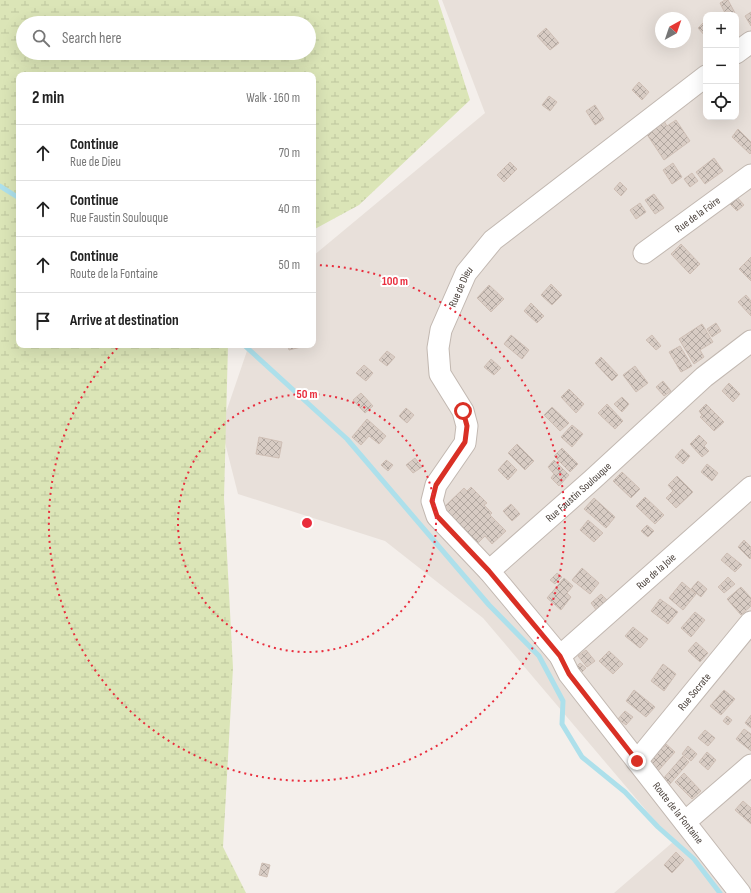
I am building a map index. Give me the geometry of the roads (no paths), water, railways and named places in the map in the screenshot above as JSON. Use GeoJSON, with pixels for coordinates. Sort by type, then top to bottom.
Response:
{"type":"FeatureCollection","features":[{"type":"Feature","properties":{"kind":"street"},"geometry":{"type":"LineString","coordinates":[[739,51],[751,42]]}},
{"type":"Feature","properties":{"kind":"street","name":"Rue de Dieu"},"geometry":{"type":"LineString","coordinates":[[489,571],[437,516],[432,501],[436,485],[465,442],[467,426],[463,411],[440,374],[438,348],[441,330],[444,323],[466,273],[493,240],[703,78]]}},
{"type":"Feature","properties":{"kind":"street","name":"Rue de la Foire"},"geometry":{"type":"LineString","coordinates":[[644,253],[751,175]]}},
{"type":"Feature","properties":{"kind":"street","name":"Rue Faustin Soulouque"},"geometry":{"type":"LineString","coordinates":[[489,571],[592,480],[704,377],[751,341]]}},
{"type":"Feature","properties":{"kind":"street","name":"Rue de la Joie"},"geometry":{"type":"LineString","coordinates":[[560,656],[751,487]]}},
{"type":"Feature","properties":{"kind":"street"},"geometry":{"type":"LineString","coordinates":[[489,571],[560,656]]}},
{"type":"Feature","properties":{"kind":"street","name":"Rue Socrate"},"geometry":{"type":"LineString","coordinates":[[637,761],[751,622]]}},
{"type":"Feature","properties":{"kind":"street","name":"Route de la Fontaine"},"geometry":{"type":"LineString","coordinates":[[560,656],[569,674],[740,893]]}},
{"type":"Feature","properties":{"kind":"street"},"geometry":{"type":"LineString","coordinates":[[685,822],[751,765]]}},
{"type":"Feature","properties":{"kind":"waterway"},"geometry":{"type":"LineString","coordinates":[[0,186],[16,196]]}},
{"type":"Feature","properties":{"kind":"waterway"},"geometry":{"type":"LineString","coordinates":[[247,348],[347,439],[489,605],[539,656],[563,701],[562,724],[582,757],[625,792],[658,827],[694,859],[720,893]]}}]}
